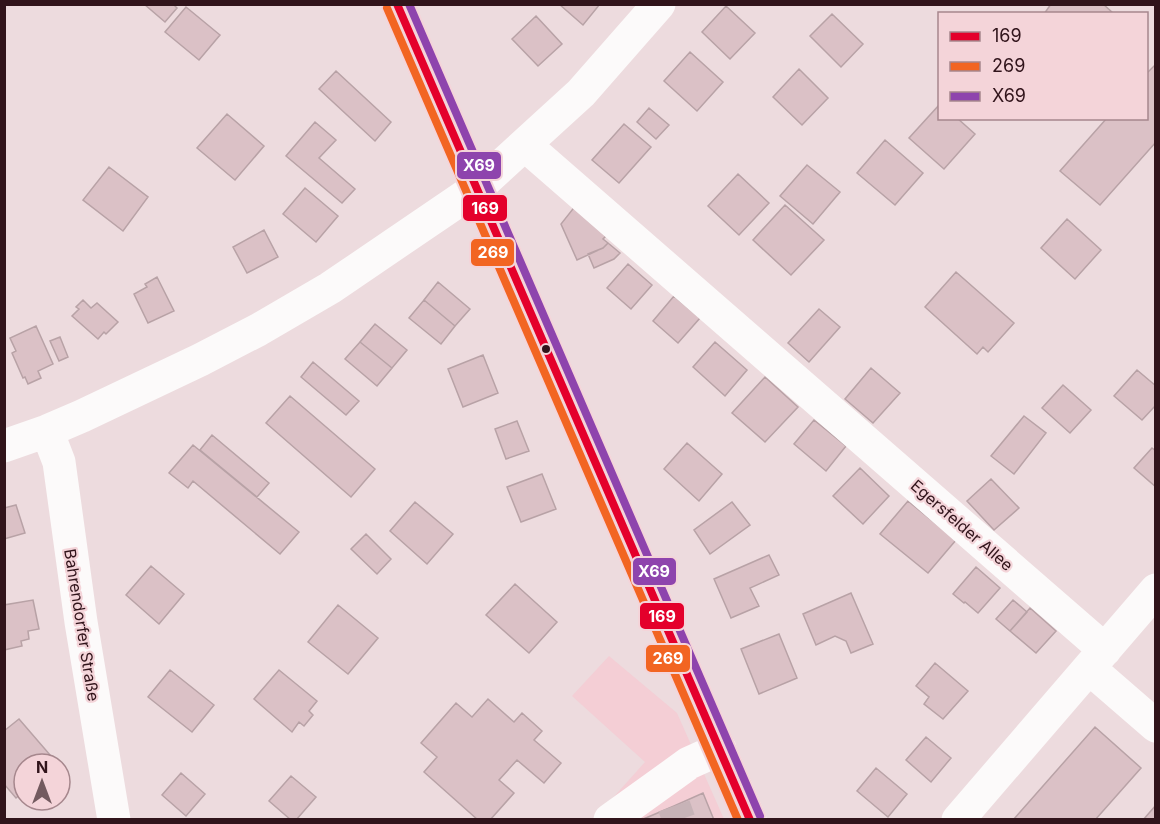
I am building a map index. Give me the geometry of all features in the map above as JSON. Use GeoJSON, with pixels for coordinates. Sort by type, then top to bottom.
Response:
{"type":"FeatureCollection","features":[{"type":"Feature","properties":{"kind":"street"},"geometry":{"type":"LineString","coordinates":[[397,4],[750,819]]}},
{"type":"Feature","properties":{"kind":"street"},"geometry":{"type":"LineString","coordinates":[[4,447],[82,416],[200,360],[258,330],[330,288],[477,188],[581,93],[659,4]]}},
{"type":"Feature","properties":{"kind":"street","name":"Egersfelder Allee"},"geometry":{"type":"LineString","coordinates":[[525,145],[820,401],[1097,659],[1155,726]]}},
{"type":"Feature","properties":{"kind":"street","name":"Bahrendorfer Straße"},"geometry":{"type":"LineString","coordinates":[[47,431],[59,462],[81,622],[114,819]]}},
{"type":"Feature","properties":{"kind":"street"},"geometry":{"type":"LineString","coordinates":[[958,819],[1155,590]]}},
{"type":"Feature","properties":{"kind":"street"},"geometry":{"type":"LineString","coordinates":[[610,819],[669,794],[689,763],[720,749]]}},
{"type":"Feature","properties":{"kind":"shaded area"},"geometry":{"type":"Polygon","coordinates":[[[609,656],[677,713],[724,819],[594,819],[645,762],[572,696],[609,656]]]}},
{"type":"Feature","properties":{"kind":"building"},"geometry":{"type":"Polygon","coordinates":[[[144,4],[173,4],[177,8],[165,22],[144,4]]]}},
{"type":"Feature","properties":{"kind":"building"},"geometry":{"type":"Polygon","coordinates":[[[559,4],[600,4],[583,25],[559,4]]]}},
{"type":"Feature","properties":{"kind":"building"},"geometry":{"type":"Polygon","coordinates":[[[1051,4],[1103,4],[1112,12],[1045,12],[1051,4]]]}},
{"type":"Feature","properties":{"kind":"building"},"geometry":{"type":"Polygon","coordinates":[[[726,6],[755,33],[730,59],[702,32],[726,6]]]}},
{"type":"Feature","properties":{"kind":"building"},"geometry":{"type":"Polygon","coordinates":[[[186,7],[220,35],[199,60],[165,32],[186,7]]]}},
{"type":"Feature","properties":{"kind":"building"},"geometry":{"type":"Polygon","coordinates":[[[832,14],[863,44],[841,67],[810,36],[832,14]]]}},
{"type":"Feature","properties":{"kind":"building"},"geometry":{"type":"Polygon","coordinates":[[[536,16],[562,44],[538,66],[512,39],[536,16]]]}},
{"type":"Feature","properties":{"kind":"building"},"geometry":{"type":"Polygon","coordinates":[[[690,52],[723,82],[697,111],[664,81],[690,52]]]}},
{"type":"Feature","properties":{"kind":"building"},"geometry":{"type":"Polygon","coordinates":[[[1156,64],[1156,142],[1100,205],[1060,171],[1105,120],[1148,120],[1148,72],[1156,64]]]}},
{"type":"Feature","properties":{"kind":"building"},"geometry":{"type":"Polygon","coordinates":[[[799,69],[828,98],[802,125],[773,97],[799,69]]]}},
{"type":"Feature","properties":{"kind":"building"},"geometry":{"type":"Polygon","coordinates":[[[336,71],[391,122],[375,141],[319,89],[336,71]]]}},
{"type":"Feature","properties":{"kind":"building"},"geometry":{"type":"Polygon","coordinates":[[[938,106],[938,120],[959,120],[975,134],[944,169],[909,138],[938,106]]]}},
{"type":"Feature","properties":{"kind":"building"},"geometry":{"type":"Polygon","coordinates":[[[649,108],[669,125],[656,139],[637,122],[649,108]]]}},
{"type":"Feature","properties":{"kind":"building"},"geometry":{"type":"Polygon","coordinates":[[[227,114],[264,146],[235,180],[197,148],[227,114]]]}},
{"type":"Feature","properties":{"kind":"building"},"geometry":{"type":"Polygon","coordinates":[[[315,122],[336,140],[319,158],[355,189],[342,203],[286,156],[315,122]]]}},
{"type":"Feature","properties":{"kind":"building"},"geometry":{"type":"Polygon","coordinates":[[[624,124],[651,147],[619,183],[592,160],[624,124]]]}},
{"type":"Feature","properties":{"kind":"building"},"geometry":{"type":"Polygon","coordinates":[[[885,140],[923,173],[895,205],[857,173],[885,140]]]}},
{"type":"Feature","properties":{"kind":"building"},"geometry":{"type":"Polygon","coordinates":[[[807,165],[840,192],[813,224],[780,196],[807,165]]]}},
{"type":"Feature","properties":{"kind":"building"},"geometry":{"type":"Polygon","coordinates":[[[109,167],[148,197],[123,231],[83,200],[109,167]]]}},
{"type":"Feature","properties":{"kind":"building"},"geometry":{"type":"Polygon","coordinates":[[[738,174],[769,203],[739,235],[708,206],[738,174]]]}},
{"type":"Feature","properties":{"kind":"building"},"geometry":{"type":"Polygon","coordinates":[[[305,188],[338,216],[316,242],[283,214],[305,188]]]}},
{"type":"Feature","properties":{"kind":"building"},"geometry":{"type":"Polygon","coordinates":[[[576,205],[608,234],[603,239],[608,243],[603,248],[577,260],[561,224],[576,205]]]}},
{"type":"Feature","properties":{"kind":"building"},"geometry":{"type":"Polygon","coordinates":[[[785,205],[824,240],[791,275],[753,240],[785,205]]]}},
{"type":"Feature","properties":{"kind":"building"},"geometry":{"type":"Polygon","coordinates":[[[1067,219],[1101,250],[1075,279],[1041,248],[1067,219]]]}},
{"type":"Feature","properties":{"kind":"building"},"geometry":{"type":"Polygon","coordinates":[[[264,230],[278,257],[247,273],[233,247],[264,230]]]}},
{"type":"Feature","properties":{"kind":"building"},"geometry":{"type":"Polygon","coordinates":[[[608,243],[620,253],[614,259],[594,268],[588,254],[603,248],[608,243]]]}},
{"type":"Feature","properties":{"kind":"building"},"geometry":{"type":"Polygon","coordinates":[[[628,264],[652,285],[631,309],[607,288],[628,264]]]}},
{"type":"Feature","properties":{"kind":"building"},"geometry":{"type":"Polygon","coordinates":[[[956,272],[1014,323],[988,352],[983,347],[977,354],[925,307],[956,272]]]}},
{"type":"Feature","properties":{"kind":"building"},"geometry":{"type":"Polygon","coordinates":[[[157,277],[174,311],[148,323],[134,294],[147,287],[145,284],[157,277]]]}},
{"type":"Feature","properties":{"kind":"building"},"geometry":{"type":"Polygon","coordinates":[[[438,282],[470,309],[455,326],[424,300],[438,282]]]}},
{"type":"Feature","properties":{"kind":"building"},"geometry":{"type":"Polygon","coordinates":[[[674,296],[700,318],[678,343],[653,321],[674,296]]]}},
{"type":"Feature","properties":{"kind":"building"},"geometry":{"type":"Polygon","coordinates":[[[83,300],[91,308],[97,303],[118,322],[98,339],[72,316],[79,309],[76,307],[83,300]]]}},
{"type":"Feature","properties":{"kind":"building"},"geometry":{"type":"Polygon","coordinates":[[[424,300],[455,326],[441,344],[409,318],[424,300]]]}},
{"type":"Feature","properties":{"kind":"building"},"geometry":{"type":"Polygon","coordinates":[[[819,309],[840,327],[809,362],[788,343],[819,309]]]}},
{"type":"Feature","properties":{"kind":"building"},"geometry":{"type":"Polygon","coordinates":[[[375,324],[407,350],[392,368],[360,342],[375,324]]]}},
{"type":"Feature","properties":{"kind":"building"},"geometry":{"type":"Polygon","coordinates":[[[36,326],[53,364],[38,371],[41,378],[28,384],[12,353],[16,351],[10,338],[36,326]]]}},
{"type":"Feature","properties":{"kind":"building"},"geometry":{"type":"Polygon","coordinates":[[[60,337],[68,357],[59,361],[50,341],[60,337]]]}},
{"type":"Feature","properties":{"kind":"building"},"geometry":{"type":"Polygon","coordinates":[[[360,342],[392,368],[377,386],[345,359],[360,342]]]}},
{"type":"Feature","properties":{"kind":"building"},"geometry":{"type":"Polygon","coordinates":[[[715,342],[747,370],[725,396],[693,367],[715,342]]]}},
{"type":"Feature","properties":{"kind":"building"},"geometry":{"type":"Polygon","coordinates":[[[483,355],[498,393],[463,407],[448,369],[483,355]]]}},
{"type":"Feature","properties":{"kind":"building"},"geometry":{"type":"Polygon","coordinates":[[[313,362],[359,401],[346,415],[301,377],[313,362]]]}},
{"type":"Feature","properties":{"kind":"building"},"geometry":{"type":"Polygon","coordinates":[[[871,368],[900,393],[873,423],[845,399],[871,368]]]}},
{"type":"Feature","properties":{"kind":"building"},"geometry":{"type":"Polygon","coordinates":[[[1137,370],[1156,386],[1156,405],[1142,420],[1114,396],[1137,370]]]}},
{"type":"Feature","properties":{"kind":"building"},"geometry":{"type":"Polygon","coordinates":[[[765,377],[798,407],[765,442],[732,413],[765,377]]]}},
{"type":"Feature","properties":{"kind":"building"},"geometry":{"type":"Polygon","coordinates":[[[1063,385],[1091,410],[1070,433],[1042,408],[1063,385]]]}},
{"type":"Feature","properties":{"kind":"building"},"geometry":{"type":"Polygon","coordinates":[[[290,396],[375,469],[351,497],[266,423],[290,396]]]}},
{"type":"Feature","properties":{"kind":"building"},"geometry":{"type":"Polygon","coordinates":[[[1024,416],[1046,433],[1014,474],[991,456],[1024,416]]]}},
{"type":"Feature","properties":{"kind":"building"},"geometry":{"type":"Polygon","coordinates":[[[814,420],[846,446],[826,471],[794,444],[814,420]]]}},
{"type":"Feature","properties":{"kind":"building"},"geometry":{"type":"Polygon","coordinates":[[[517,421],[529,451],[506,459],[495,429],[517,421]]]}},
{"type":"Feature","properties":{"kind":"building"},"geometry":{"type":"Polygon","coordinates":[[[212,435],[269,483],[257,497],[200,450],[212,435]]]}},
{"type":"Feature","properties":{"kind":"building"},"geometry":{"type":"Polygon","coordinates":[[[687,443],[722,474],[699,501],[664,469],[687,443]]]}},
{"type":"Feature","properties":{"kind":"building"},"geometry":{"type":"Polygon","coordinates":[[[193,445],[299,532],[280,554],[193,481],[188,488],[169,473],[193,445]]]}},
{"type":"Feature","properties":{"kind":"building"},"geometry":{"type":"Polygon","coordinates":[[[1152,448],[1156,451],[1156,487],[1134,468],[1152,448]]]}},
{"type":"Feature","properties":{"kind":"building"},"geometry":{"type":"Polygon","coordinates":[[[860,468],[889,496],[863,524],[833,496],[860,468]]]}},
{"type":"Feature","properties":{"kind":"building"},"geometry":{"type":"Polygon","coordinates":[[[542,474],[556,509],[521,522],[507,487],[542,474]]]}},
{"type":"Feature","properties":{"kind":"building"},"geometry":{"type":"Polygon","coordinates":[[[991,479],[1019,508],[994,530],[967,501],[991,479]]]}},
{"type":"Feature","properties":{"kind":"building"},"geometry":{"type":"Polygon","coordinates":[[[908,501],[956,540],[928,573],[880,534],[908,501]]]}},
{"type":"Feature","properties":{"kind":"building"},"geometry":{"type":"Polygon","coordinates":[[[415,502],[453,534],[427,564],[390,531],[415,502]]]}},
{"type":"Feature","properties":{"kind":"building"},"geometry":{"type":"Polygon","coordinates":[[[732,502],[750,525],[710,554],[694,530],[732,502]]]}},
{"type":"Feature","properties":{"kind":"building"},"geometry":{"type":"Polygon","coordinates":[[[16,505],[25,533],[4,539],[4,508],[16,505]]]}},
{"type":"Feature","properties":{"kind":"building"},"geometry":{"type":"Polygon","coordinates":[[[366,534],[391,559],[377,574],[351,549],[366,534]]]}},
{"type":"Feature","properties":{"kind":"building"},"geometry":{"type":"Polygon","coordinates":[[[769,555],[779,575],[750,588],[759,606],[731,618],[714,579],[769,555]]]}},
{"type":"Feature","properties":{"kind":"building"},"geometry":{"type":"Polygon","coordinates":[[[151,566],[184,594],[159,624],[126,595],[151,566]]]}},
{"type":"Feature","properties":{"kind":"building"},"geometry":{"type":"Polygon","coordinates":[[[976,567],[1000,588],[978,613],[953,594],[976,567]]]}},
{"type":"Feature","properties":{"kind":"building"},"geometry":{"type":"Polygon","coordinates":[[[515,584],[557,622],[529,653],[486,615],[515,584]]]}},
{"type":"Feature","properties":{"kind":"building"},"geometry":{"type":"Polygon","coordinates":[[[851,593],[873,644],[851,653],[846,641],[835,636],[816,645],[803,614],[851,593]]]}},
{"type":"Feature","properties":{"kind":"building"},"geometry":{"type":"Polygon","coordinates":[[[33,600],[39,629],[28,631],[29,639],[21,641],[22,646],[4,650],[4,605],[33,600]]]}},
{"type":"Feature","properties":{"kind":"building"},"geometry":{"type":"Polygon","coordinates":[[[1013,600],[1027,612],[1010,631],[996,619],[1013,600]]]}},
{"type":"Feature","properties":{"kind":"building"},"geometry":{"type":"Polygon","coordinates":[[[338,605],[378,638],[348,674],[308,642],[338,605]]]}},
{"type":"Feature","properties":{"kind":"building"},"geometry":{"type":"Polygon","coordinates":[[[1030,608],[1056,631],[1036,653],[1010,631],[1030,608]]]}},
{"type":"Feature","properties":{"kind":"building"},"geometry":{"type":"Polygon","coordinates":[[[779,634],[797,678],[759,694],[741,649],[779,634]]]}},
{"type":"Feature","properties":{"kind":"building"},"geometry":{"type":"Polygon","coordinates":[[[935,663],[968,691],[943,719],[924,704],[929,697],[916,686],[935,663]]]}},
{"type":"Feature","properties":{"kind":"building"},"geometry":{"type":"Polygon","coordinates":[[[170,670],[214,705],[192,732],[148,697],[170,670]]]}},
{"type":"Feature","properties":{"kind":"building"},"geometry":{"type":"Polygon","coordinates":[[[279,670],[317,701],[309,711],[313,715],[304,726],[299,722],[292,732],[254,699],[279,670]]]}},
{"type":"Feature","properties":{"kind":"building"},"geometry":{"type":"Polygon","coordinates":[[[488,699],[514,722],[522,713],[542,731],[534,740],[561,763],[544,783],[517,760],[499,780],[514,793],[490,820],[478,820],[424,772],[437,757],[421,743],[456,703],[472,717],[488,699]]]}},
{"type":"Feature","properties":{"kind":"building"},"geometry":{"type":"Polygon","coordinates":[[[19,719],[48,752],[12,752],[12,793],[4,784],[4,731],[19,719]]]}},
{"type":"Feature","properties":{"kind":"building"},"geometry":{"type":"Polygon","coordinates":[[[1095,727],[1141,768],[1095,820],[1013,820],[1095,727]]]}},
{"type":"Feature","properties":{"kind":"building"},"geometry":{"type":"Polygon","coordinates":[[[926,737],[951,758],[931,782],[906,760],[926,737]]]}},
{"type":"Feature","properties":{"kind":"building"},"geometry":{"type":"Polygon","coordinates":[[[876,768],[907,794],[888,817],[857,791],[876,768]]]}},
{"type":"Feature","properties":{"kind":"building"},"geometry":{"type":"Polygon","coordinates":[[[181,773],[205,794],[186,816],[162,795],[181,773]]]}},
{"type":"Feature","properties":{"kind":"building"},"geometry":{"type":"Polygon","coordinates":[[[291,776],[316,797],[296,820],[291,820],[269,801],[291,776]]]}},
{"type":"Feature","properties":{"kind":"building"},"geometry":{"type":"Polygon","coordinates":[[[703,793],[714,820],[641,820],[674,806],[703,793]]]}},
{"type":"Feature","properties":{"kind":"building"},"geometry":{"type":"Polygon","coordinates":[[[1156,805],[1156,820],[1143,820],[1156,805]]]}},
{"type":"Feature","properties":{"kind":"tunnel"},"geometry":{"type":"LineString","coordinates":[[674,806],[679,820]]}},
{"type":"Feature","properties":{"kind":"transit line","name":"169"},"geometry":{"type":"LineString","coordinates":[[397,4],[750,820]]}},
{"type":"Feature","properties":{"kind":"transit line","name":"X69"},"geometry":{"type":"LineString","coordinates":[[409,4],[760,816]]}},
{"type":"Feature","properties":{"kind":"transit line","name":"269"},"geometry":{"type":"LineString","coordinates":[[387,8],[738,820]]}}]}
